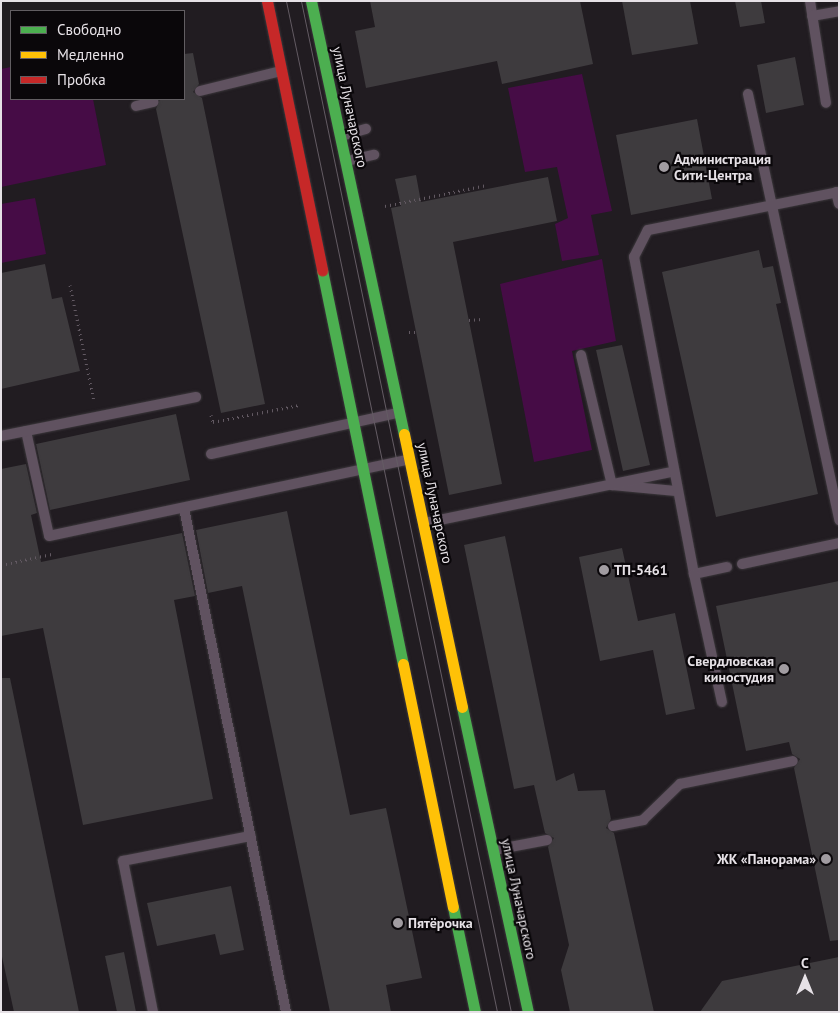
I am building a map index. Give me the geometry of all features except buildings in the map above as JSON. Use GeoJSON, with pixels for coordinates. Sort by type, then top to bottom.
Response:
{"type":"FeatureCollection","features":[{"type":"Feature","properties":{"kind":"main road"},"geometry":{"type":"LineString","coordinates":[[267,1],[475,1012]]}},
{"type":"Feature","properties":{"kind":"main road","name":"улица Луначарского"},"geometry":{"type":"LineString","coordinates":[[311,1],[528,1012]]}},
{"type":"Feature","properties":{"kind":"lane"},"geometry":{"type":"LineString","coordinates":[[810,1],[826,102]]}},
{"type":"Feature","properties":{"kind":"lane"},"geometry":{"type":"LineString","coordinates":[[812,16],[839,10]]}},
{"type":"Feature","properties":{"kind":"lane"},"geometry":{"type":"LineString","coordinates":[[200,91],[282,70]]}},
{"type":"Feature","properties":{"kind":"lane"},"geometry":{"type":"LineString","coordinates":[[748,94],[770,206],[839,520]]}},
{"type":"Feature","properties":{"kind":"lane"},"geometry":{"type":"LineString","coordinates":[[136,106],[154,102]]}},
{"type":"Feature","properties":{"kind":"lane"},"geometry":{"type":"LineString","coordinates":[[341,136],[366,129]]}},
{"type":"Feature","properties":{"kind":"lane"},"geometry":{"type":"LineString","coordinates":[[346,161],[374,155]]}},
{"type":"Feature","properties":{"kind":"lane"},"geometry":{"type":"LineString","coordinates":[[722,702],[672,472],[634,257],[648,230],[837,192],[839,204]]}},
{"type":"Feature","properties":{"kind":"lane"},"geometry":{"type":"LineString","coordinates":[[581,355],[612,485]]}},
{"type":"Feature","properties":{"kind":"lane"},"geometry":{"type":"LineString","coordinates":[[1,436],[196,397]]}},
{"type":"Feature","properties":{"kind":"lane"},"geometry":{"type":"LineString","coordinates":[[211,454],[400,412]]}},
{"type":"Feature","properties":{"kind":"lane"},"geometry":{"type":"LineString","coordinates":[[26,431],[49,536],[410,460]]}},
{"type":"Feature","properties":{"kind":"lane"},"geometry":{"type":"LineString","coordinates":[[424,524],[672,472]]}},
{"type":"Feature","properties":{"kind":"lane"},"geometry":{"type":"LineString","coordinates":[[612,485],[676,492]]}},
{"type":"Feature","properties":{"kind":"lane"},"geometry":{"type":"LineString","coordinates":[[184,508],[286,1012]]}},
{"type":"Feature","properties":{"kind":"lane"},"geometry":{"type":"LineString","coordinates":[[742,564],[839,543]]}},
{"type":"Feature","properties":{"kind":"lane"},"geometry":{"type":"LineString","coordinates":[[694,574],[727,567]]}},
{"type":"Feature","properties":{"kind":"lane"},"geometry":{"type":"LineString","coordinates":[[613,826],[643,820],[680,784],[793,761]]}},
{"type":"Feature","properties":{"kind":"lane"},"geometry":{"type":"LineString","coordinates":[[153,1012],[123,862],[251,836]]}},
{"type":"Feature","properties":{"kind":"lane"},"geometry":{"type":"LineString","coordinates":[[494,850],[547,840]]}},
{"type":"Feature","properties":{"kind":"path"},"geometry":{"type":"LineString","coordinates":[[385,206],[488,185]]}},
{"type":"Feature","properties":{"kind":"path"},"geometry":{"type":"LineString","coordinates":[[70,285],[98,416]]}},
{"type":"Feature","properties":{"kind":"path"},"geometry":{"type":"LineString","coordinates":[[469,320],[482,318]]}},
{"type":"Feature","properties":{"kind":"path"},"geometry":{"type":"LineString","coordinates":[[409,332],[416,332]]}},
{"type":"Feature","properties":{"kind":"path"},"geometry":{"type":"LineString","coordinates":[[211,415],[213,422],[299,405]]}},
{"type":"Feature","properties":{"kind":"path"},"geometry":{"type":"LineString","coordinates":[[1,565],[50,555]]}},
{"type":"Feature","properties":{"kind":"shaded area"},"geometry":{"type":"Polygon","coordinates":[[[10,67],[10,100],[93,100],[106,165],[1,187],[1,69],[10,67]]]}},
{"type":"Feature","properties":{"kind":"shaded area"},"geometry":{"type":"Polygon","coordinates":[[[582,74],[612,211],[591,215],[599,255],[562,261],[555,224],[568,218],[557,167],[525,172],[508,88],[582,74]]]}},
{"type":"Feature","properties":{"kind":"shaded area"},"geometry":{"type":"Polygon","coordinates":[[[35,198],[46,254],[1,263],[1,204],[35,198]]]}},
{"type":"Feature","properties":{"kind":"shaded area"},"geometry":{"type":"Polygon","coordinates":[[[602,259],[616,341],[572,351],[592,450],[534,462],[500,284],[602,259]]]}},
{"type":"Feature","properties":{"kind":"tram line"},"geometry":{"type":"LineString","coordinates":[[286,1],[497,1012]]}},
{"type":"Feature","properties":{"kind":"tram line"},"geometry":{"type":"LineString","coordinates":[[301,1],[511,1012]]}},
{"type":"Feature","properties":{"kind":"traffic: fast"},"geometry":{"type":"LineString","coordinates":[[311,1],[404,434]]}},
{"type":"Feature","properties":{"kind":"traffic: fast"},"geometry":{"type":"LineString","coordinates":[[322,270],[403,664]]}},
{"type":"Feature","properties":{"kind":"traffic: fast"},"geometry":{"type":"LineString","coordinates":[[462,707],[528,1012]]}},
{"type":"Feature","properties":{"kind":"traffic: fast"},"geometry":{"type":"LineString","coordinates":[[453,907],[475,1012]]}},
{"type":"Feature","properties":{"kind":"traffic: slow"},"geometry":{"type":"LineString","coordinates":[[404,434],[462,707]]}},
{"type":"Feature","properties":{"kind":"traffic: slow"},"geometry":{"type":"LineString","coordinates":[[403,664],[453,907]]}},
{"type":"Feature","properties":{"kind":"traffic: jam"},"geometry":{"type":"LineString","coordinates":[[267,1],[322,270]]}},
{"type":"Feature","properties":{"kind":"place","name":"Администрация Сити-Центра"},"geometry":{"type":"Point","coordinates":[664,167]}},
{"type":"Feature","properties":{"kind":"place","name":"ТП-5461"},"geometry":{"type":"Point","coordinates":[604,570]}},
{"type":"Feature","properties":{"kind":"place","name":"Свердловская киностудия"},"geometry":{"type":"Point","coordinates":[784,669]}},
{"type":"Feature","properties":{"kind":"place","name":"ЖК «Панорама»"},"geometry":{"type":"Point","coordinates":[826,859]}},
{"type":"Feature","properties":{"kind":"place","name":"Пятёрочка"},"geometry":{"type":"Point","coordinates":[398,923]}}]}
